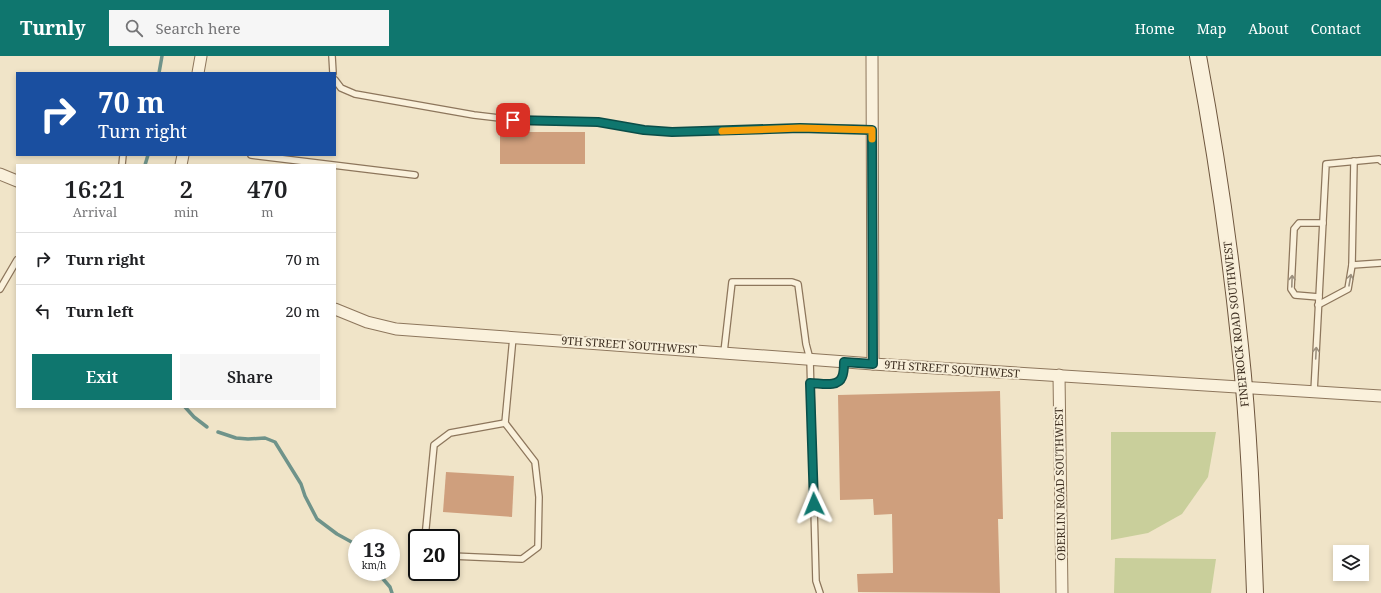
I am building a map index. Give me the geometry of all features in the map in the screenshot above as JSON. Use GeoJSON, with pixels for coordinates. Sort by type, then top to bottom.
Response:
{"type":"FeatureCollection","features":[{"type":"Feature","properties":{"kind":"main road","name":"FINEFROCK ROAD SOUTHWEST"},"geometry":{"type":"LineString","coordinates":[[1198,56],[1226,234],[1240,340],[1255,593]]}},
{"type":"Feature","properties":{"kind":"street"},"geometry":{"type":"LineString","coordinates":[[198,72],[201,56]]}},
{"type":"Feature","properties":{"kind":"street"},"geometry":{"type":"LineString","coordinates":[[872,56],[873,364]]}},
{"type":"Feature","properties":{"kind":"street"},"geometry":{"type":"LineString","coordinates":[[0,174],[16,181]]}},
{"type":"Feature","properties":{"kind":"street","name":"9TH STREET SOUTHWEST"},"geometry":{"type":"LineString","coordinates":[[336,309],[367,322],[396,329],[873,364],[1381,396]]}},
{"type":"Feature","properties":{"kind":"street","name":"OBERLIN ROAD SOUTHWEST"},"geometry":{"type":"LineString","coordinates":[[1059,375],[1062,593]]}},
{"type":"Feature","properties":{"kind":"lane"},"geometry":{"type":"LineString","coordinates":[[332,56],[333,72]]}},
{"type":"Feature","properties":{"kind":"lane"},"geometry":{"type":"LineString","coordinates":[[336,81],[341,88],[355,94],[474,116],[525,121],[598,122],[644,130],[672,132],[800,128],[872,130]]}},
{"type":"Feature","properties":{"kind":"lane"},"geometry":{"type":"LineString","coordinates":[[260,156],[329,164]]}},
{"type":"Feature","properties":{"kind":"lane"},"geometry":{"type":"LineString","coordinates":[[1314,392],[1326,164],[1379,159],[1381,161]]}},
{"type":"Feature","properties":{"kind":"lane"},"geometry":{"type":"LineString","coordinates":[[1318,305],[1348,289],[1352,265],[1354,161]]}},
{"type":"Feature","properties":{"kind":"lane"},"geometry":{"type":"LineString","coordinates":[[336,165],[415,174]]}},
{"type":"Feature","properties":{"kind":"lane"},"geometry":{"type":"LineString","coordinates":[[1319,297],[1295,295],[1291,289],[1294,229],[1299,223],[1323,223]]}},
{"type":"Feature","properties":{"kind":"lane"},"geometry":{"type":"LineString","coordinates":[[0,289],[16,262]]}},
{"type":"Feature","properties":{"kind":"lane"},"geometry":{"type":"LineString","coordinates":[[1352,265],[1381,264]]}},
{"type":"Feature","properties":{"kind":"lane"},"geometry":{"type":"LineString","coordinates":[[724,352],[732,282],[792,282],[798,284],[806,344],[810,359],[816,581],[820,593]]}},
{"type":"Feature","properties":{"kind":"lane"},"geometry":{"type":"LineString","coordinates":[[460,556],[522,559],[538,547],[539,497],[535,462],[505,423],[512,337]]}},
{"type":"Feature","properties":{"kind":"lane"},"geometry":{"type":"LineString","coordinates":[[810,383],[834,384],[839,382],[843,377],[844,362]]}},
{"type":"Feature","properties":{"kind":"lane"},"geometry":{"type":"LineString","coordinates":[[426,529],[434,445],[450,433],[505,423]]}},
{"type":"Feature","properties":{"kind":"green space"},"geometry":{"type":"Polygon","coordinates":[[[1111,432],[1216,432],[1208,477],[1182,514],[1148,533],[1111,540],[1111,432]]]}},
{"type":"Feature","properties":{"kind":"green space"},"geometry":{"type":"Polygon","coordinates":[[[1115,558],[1216,559],[1211,593],[1114,593],[1115,558]]]}},
{"type":"Feature","properties":{"kind":"building"},"geometry":{"type":"Polygon","coordinates":[[[500,132],[585,132],[585,164],[500,164],[500,132]]]}},
{"type":"Feature","properties":{"kind":"building"},"geometry":{"type":"Polygon","coordinates":[[[1000,391],[1003,519],[998,519],[1000,593],[858,592],[857,574],[893,573],[892,514],[874,515],[873,499],[840,500],[838,395],[1000,391]]]}},
{"type":"Feature","properties":{"kind":"building"},"geometry":{"type":"Polygon","coordinates":[[[446,472],[514,476],[512,517],[443,512],[446,472]]]}},
{"type":"Feature","properties":{"kind":"waterway"},"geometry":{"type":"LineString","coordinates":[[159,72],[162,56]]}},
{"type":"Feature","properties":{"kind":"waterway"},"geometry":{"type":"LineString","coordinates":[[145,164],[148,156]]}},
{"type":"Feature","properties":{"kind":"waterway"},"geometry":{"type":"LineString","coordinates":[[186,408],[194,417],[207,427]]}},
{"type":"Feature","properties":{"kind":"waterway"},"geometry":{"type":"LineString","coordinates":[[218,432],[236,438],[265,438],[275,442],[301,484],[305,496],[317,519],[348,540]]}},
{"type":"Feature","properties":{"kind":"waterway"},"geometry":{"type":"LineString","coordinates":[[385,581],[390,587],[392,593]]}},
{"type":"Feature","properties":{"kind":"slow traffic"},"geometry":{"type":"LineString","coordinates":[[722,131],[800,128],[872,130],[872,139]]}},
{"type":"Feature","properties":{"kind":"route"},"geometry":{"type":"LineString","coordinates":[[513,120],[598,122],[644,130],[672,132],[800,128],[872,130],[873,364],[844,362],[843,377],[839,382],[834,384],[810,383],[814,504]]}}]}
